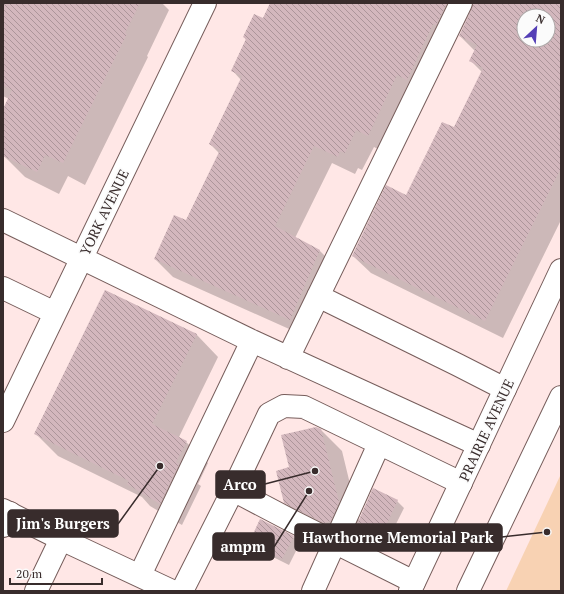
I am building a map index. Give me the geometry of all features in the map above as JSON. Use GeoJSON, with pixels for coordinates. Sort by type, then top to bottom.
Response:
{"type":"FeatureCollection","features":[{"type":"Feature","properties":{"kind":"main road","name":"YORK AVENUE"},"geometry":{"type":"LineString","coordinates":[[3,421],[12,381],[55,313],[204,3]]}},
{"type":"Feature","properties":{"kind":"main road"},"geometry":{"type":"LineString","coordinates":[[288,358],[461,3]]}},
{"type":"Feature","properties":{"kind":"main road"},"geometry":{"type":"LineString","coordinates":[[3,220],[252,341],[479,445]]}},
{"type":"Feature","properties":{"kind":"main road","name":"PRAIRIE AVENUE"},"geometry":{"type":"LineString","coordinates":[[412,586],[561,270]]}},
{"type":"Feature","properties":{"kind":"main road"},"geometry":{"type":"LineString","coordinates":[[3,288],[55,313]]}},
{"type":"Feature","properties":{"kind":"main road"},"geometry":{"type":"LineString","coordinates":[[318,296],[458,364],[505,389]]}},
{"type":"Feature","properties":{"kind":"main road"},"geometry":{"type":"LineString","coordinates":[[140,575],[252,341]]}},
{"type":"Feature","properties":{"kind":"main road"},"geometry":{"type":"LineString","coordinates":[[468,591],[561,397]]}},
{"type":"Feature","properties":{"kind":"main road"},"geometry":{"type":"LineString","coordinates":[[182,591],[234,490],[269,414],[284,406],[304,407],[461,483]]}},
{"type":"Feature","properties":{"kind":"main road"},"geometry":{"type":"LineString","coordinates":[[313,591],[379,444]]}},
{"type":"Feature","properties":{"kind":"main road"},"geometry":{"type":"LineString","coordinates":[[234,490],[334,542],[412,586]]}},
{"type":"Feature","properties":{"kind":"main road"},"geometry":{"type":"LineString","coordinates":[[5,516],[61,539],[172,591]]}},
{"type":"Feature","properties":{"kind":"main road"},"geometry":{"type":"LineString","coordinates":[[36,591],[61,539]]}},
{"type":"Feature","properties":{"kind":"shaded area"},"geometry":{"type":"Polygon","coordinates":[[[561,474],[561,591],[506,591],[561,474]]]}},
{"type":"Feature","properties":{"kind":"building"},"geometry":{"type":"Polygon","coordinates":[[[3,3],[140,3],[125,33],[127,34],[63,163],[45,155],[37,172],[3,156],[3,109],[12,90],[3,85],[3,3]]]}},
{"type":"Feature","properties":{"kind":"building"},"geometry":{"type":"Polygon","coordinates":[[[270,3],[447,3],[436,25],[433,24],[407,80],[397,75],[368,136],[356,130],[345,153],[340,151],[338,157],[314,146],[275,226],[320,250],[290,320],[154,259],[174,215],[186,220],[220,150],[209,144],[242,76],[231,71],[246,39],[243,37],[254,14],[263,18],[270,3]]]}},
{"type":"Feature","properties":{"kind":"building"},"geometry":{"type":"Polygon","coordinates":[[[473,3],[561,3],[561,168],[485,321],[352,256],[386,185],[406,195],[442,122],[454,127],[483,68],[469,61],[477,45],[459,36],[473,3]]]}},
{"type":"Feature","properties":{"kind":"building"},"geometry":{"type":"Polygon","coordinates":[[[105,290],[197,334],[152,424],[187,441],[176,462],[179,464],[160,504],[127,484],[129,481],[34,434],[105,290]]]}},
{"type":"Feature","properties":{"kind":"building"},"geometry":{"type":"Polygon","coordinates":[[[316,427],[321,429],[339,502],[331,521],[324,523],[284,503],[276,471],[289,467],[281,435],[316,427]]]}},
{"type":"Feature","properties":{"kind":"building"},"geometry":{"type":"Polygon","coordinates":[[[373,488],[398,500],[382,534],[358,522],[373,488]]]}},
{"type":"Feature","properties":{"kind":"building"},"geometry":{"type":"Polygon","coordinates":[[[260,519],[294,536],[282,559],[249,543],[260,519]]]}},
{"type":"Feature","properties":{"kind":"place","name":"Jim's Burgers"},"geometry":{"type":"Point","coordinates":[160,466]}},
{"type":"Feature","properties":{"kind":"place","name":"Arco"},"geometry":{"type":"Point","coordinates":[315,471]}},
{"type":"Feature","properties":{"kind":"place","name":"ampm"},"geometry":{"type":"Point","coordinates":[309,491]}},
{"type":"Feature","properties":{"kind":"place","name":"Hawthorne Memorial Park"},"geometry":{"type":"Point","coordinates":[547,532]}}]}
